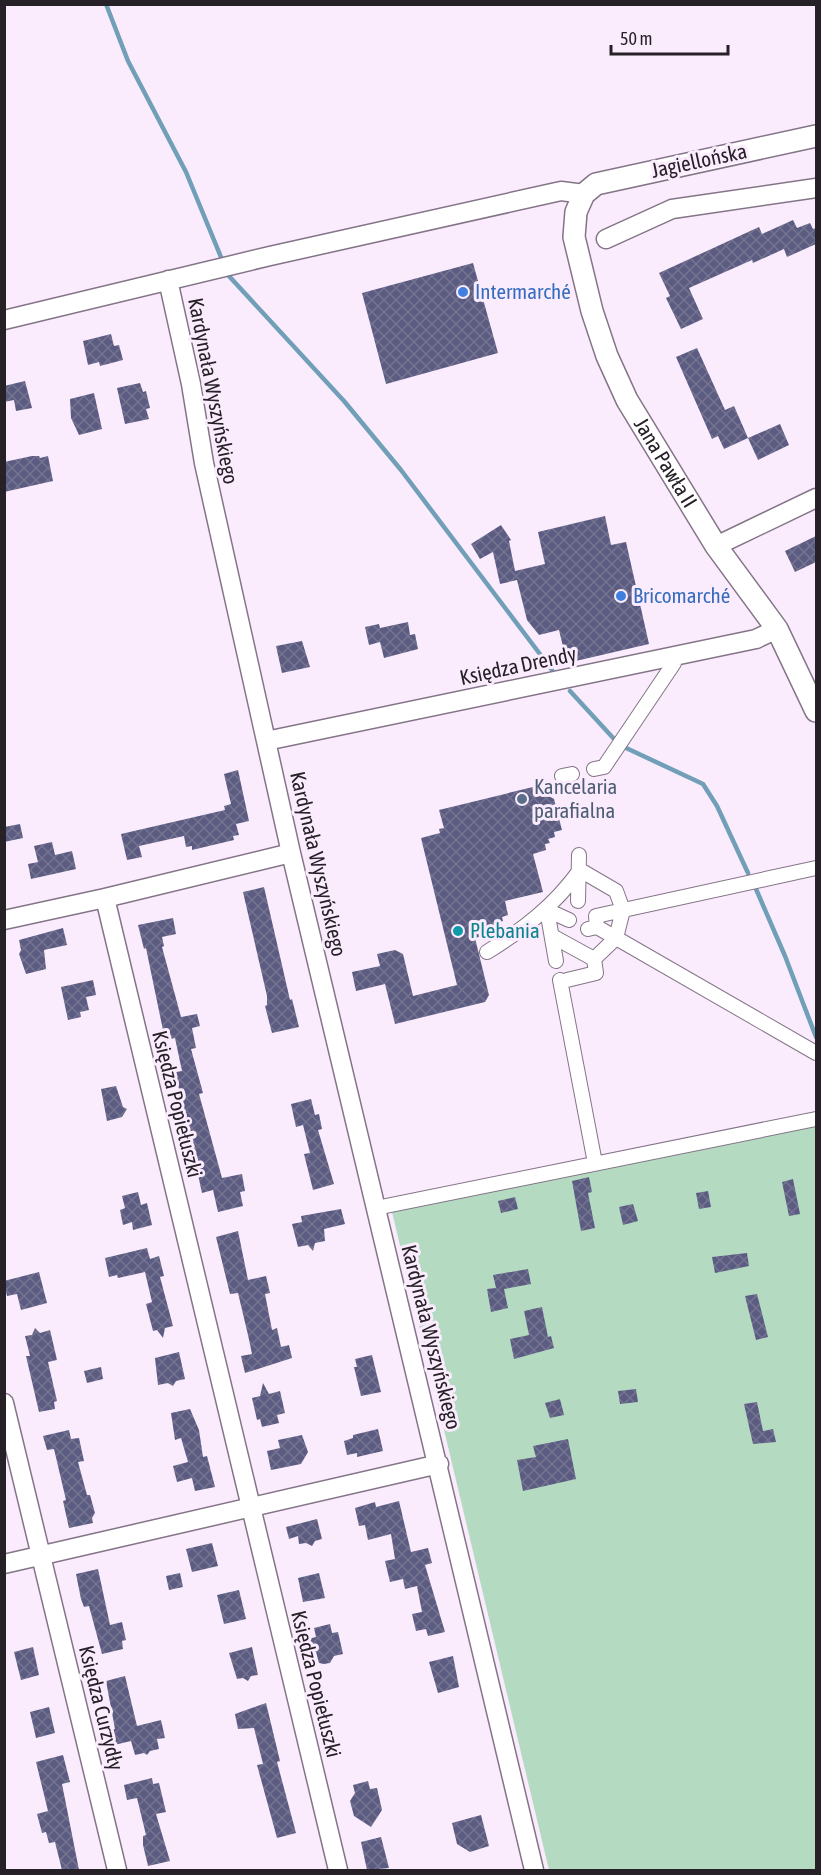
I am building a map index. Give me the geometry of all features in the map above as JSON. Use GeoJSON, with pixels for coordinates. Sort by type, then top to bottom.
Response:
{"type":"FeatureCollection","features":[{"type":"Feature","properties":{"kind":"street","name":"Jagiellońska"},"geometry":{"type":"LineString","coordinates":[[584,194],[596,184],[816,136]]}},
{"type":"Feature","properties":{"kind":"street"},"geometry":{"type":"LineString","coordinates":[[606,239],[672,209],[816,188]]}},
{"type":"Feature","properties":{"kind":"street","name":"Kardynała Wyszyńskiego"},"geometry":{"type":"LineString","coordinates":[[534,1870],[439,1464],[291,853],[204,463],[192,384],[168,280],[561,191],[584,194]]}},
{"type":"Feature","properties":{"kind":"street","name":"Jana Pawła II"},"geometry":{"type":"LineString","coordinates":[[584,194],[576,212],[574,237],[592,311],[607,356],[627,400],[716,546],[777,629],[816,711]]}},
{"type":"Feature","properties":{"kind":"street"},"geometry":{"type":"LineString","coordinates":[[4,320],[168,280]]}},
{"type":"Feature","properties":{"kind":"street"},"geometry":{"type":"LineString","coordinates":[[716,546],[816,498]]}},
{"type":"Feature","properties":{"kind":"street","name":"Księdza Drendy"},"geometry":{"type":"LineString","coordinates":[[266,741],[756,639],[777,629]]}},
{"type":"Feature","properties":{"kind":"street"},"geometry":{"type":"LineString","coordinates":[[594,769],[604,767],[674,663],[672,656]]}},
{"type":"Feature","properties":{"kind":"street"},"geometry":{"type":"LineString","coordinates":[[4,920],[291,853]]}},
{"type":"Feature","properties":{"kind":"street"},"geometry":{"type":"LineString","coordinates":[[578,901],[580,862]]}},
{"type":"Feature","properties":{"kind":"street"},"geometry":{"type":"LineString","coordinates":[[487,952],[522,931],[547,910],[563,894],[580,862]]}},
{"type":"Feature","properties":{"kind":"street"},"geometry":{"type":"LineString","coordinates":[[580,862],[616,891],[623,910],[616,938],[594,958]]}},
{"type":"Feature","properties":{"kind":"street"},"geometry":{"type":"LineString","coordinates":[[816,868],[596,916],[592,928],[616,938],[816,1053]]}},
{"type":"Feature","properties":{"kind":"street","name":"Księdza Popiełuszki"},"geometry":{"type":"LineString","coordinates":[[105,898],[338,1870]]}},
{"type":"Feature","properties":{"kind":"street"},"geometry":{"type":"LineString","coordinates":[[547,910],[568,920]]}},
{"type":"Feature","properties":{"kind":"street"},"geometry":{"type":"LineString","coordinates":[[547,910],[556,961]]}},
{"type":"Feature","properties":{"kind":"street"},"geometry":{"type":"LineString","coordinates":[[552,936],[594,958]]}},
{"type":"Feature","properties":{"kind":"street"},"geometry":{"type":"LineString","coordinates":[[594,958],[596,973],[563,980],[595,1163]]}},
{"type":"Feature","properties":{"kind":"street"},"geometry":{"type":"LineString","coordinates":[[376,1208],[816,1119]]}},
{"type":"Feature","properties":{"kind":"street","name":"Księdza Curzydły"},"geometry":{"type":"LineString","coordinates":[[4,1403],[117,1870]]}},
{"type":"Feature","properties":{"kind":"street"},"geometry":{"type":"LineString","coordinates":[[4,1564],[439,1464]]}},
{"type":"Feature","properties":{"kind":"green space"},"geometry":{"type":"Polygon","coordinates":[[[816,1125],[816,1870],[549,1870],[392,1212],[816,1125]]]}},
{"type":"Feature","properties":{"kind":"building"},"geometry":{"type":"Polygon","coordinates":[[[793,220],[797,228],[810,223],[813,229],[816,228],[816,244],[787,257],[784,249],[753,263],[752,260],[689,288],[703,319],[681,329],[666,298],[670,296],[659,273],[759,227],[762,234],[793,220]]]}},
{"type":"Feature","properties":{"kind":"building"},"geometry":{"type":"Polygon","coordinates":[[[473,263],[498,353],[386,384],[362,293],[473,263]]]}},
{"type":"Feature","properties":{"kind":"building"},"geometry":{"type":"Polygon","coordinates":[[[111,334],[114,346],[119,345],[123,360],[100,366],[99,362],[88,365],[83,341],[111,334]]]}},
{"type":"Feature","properties":{"kind":"building"},"geometry":{"type":"Polygon","coordinates":[[[697,348],[725,410],[734,406],[748,438],[724,449],[718,436],[712,439],[676,357],[697,348]]]}},
{"type":"Feature","properties":{"kind":"building"},"geometry":{"type":"Polygon","coordinates":[[[25,381],[32,408],[16,411],[14,400],[4,402],[4,386],[25,381]]]}},
{"type":"Feature","properties":{"kind":"building"},"geometry":{"type":"Polygon","coordinates":[[[140,383],[143,392],[146,391],[150,408],[146,409],[149,419],[125,424],[117,388],[140,383]]]}},
{"type":"Feature","properties":{"kind":"building"},"geometry":{"type":"Polygon","coordinates":[[[94,393],[102,429],[79,435],[71,418],[70,399],[94,393]]]}},
{"type":"Feature","properties":{"kind":"building"},"geometry":{"type":"Polygon","coordinates":[[[780,424],[789,445],[758,460],[748,438],[780,424]]]}},
{"type":"Feature","properties":{"kind":"building"},"geometry":{"type":"Polygon","coordinates":[[[32,456],[40,458],[48,456],[53,481],[4,492],[4,462],[32,456]]]}},
{"type":"Feature","properties":{"kind":"building"},"geometry":{"type":"Polygon","coordinates":[[[605,516],[611,545],[626,542],[649,644],[567,663],[559,630],[539,635],[527,620],[517,580],[500,584],[493,552],[480,559],[471,544],[501,525],[511,540],[509,541],[515,571],[545,564],[538,532],[605,516]]]}},
{"type":"Feature","properties":{"kind":"building"},"geometry":{"type":"Polygon","coordinates":[[[816,536],[816,562],[795,572],[785,551],[816,536]]]}},
{"type":"Feature","properties":{"kind":"building"},"geometry":{"type":"Polygon","coordinates":[[[408,622],[410,635],[415,634],[418,649],[384,658],[380,642],[369,645],[365,627],[379,624],[380,628],[408,622]]]}},
{"type":"Feature","properties":{"kind":"building"},"geometry":{"type":"Polygon","coordinates":[[[302,641],[310,667],[282,673],[276,646],[302,641]]]}},
{"type":"Feature","properties":{"kind":"building"},"geometry":{"type":"Polygon","coordinates":[[[238,770],[249,821],[236,824],[239,835],[233,836],[234,840],[192,850],[192,846],[186,847],[184,836],[139,846],[142,857],[127,860],[121,834],[225,810],[224,806],[231,804],[224,774],[238,770]]]}},
{"type":"Feature","properties":{"kind":"building"},"geometry":{"type":"Polygon","coordinates":[[[533,787],[554,799],[562,830],[554,832],[555,837],[548,839],[550,843],[545,844],[546,850],[533,854],[543,892],[505,901],[508,915],[502,917],[503,921],[498,923],[500,927],[495,928],[496,932],[475,938],[489,995],[485,1002],[395,1024],[385,984],[356,991],[352,972],[380,966],[377,954],[395,950],[403,954],[413,996],[457,985],[421,838],[440,833],[439,829],[444,828],[439,810],[533,787]]]}},
{"type":"Feature","properties":{"kind":"building"},"geometry":{"type":"Polygon","coordinates":[[[20,824],[23,838],[4,842],[4,827],[20,824]]]}},
{"type":"Feature","properties":{"kind":"building"},"geometry":{"type":"Polygon","coordinates":[[[52,842],[55,855],[72,851],[76,869],[31,879],[28,864],[38,862],[34,846],[52,842]]]}},
{"type":"Feature","properties":{"kind":"building"},"geometry":{"type":"Polygon","coordinates":[[[264,887],[290,1000],[292,999],[299,1027],[272,1033],[265,1006],[267,996],[243,892],[264,887]]]}},
{"type":"Feature","properties":{"kind":"building"},"geometry":{"type":"Polygon","coordinates":[[[173,918],[176,934],[162,937],[164,946],[162,947],[181,1017],[197,1014],[200,1026],[192,1028],[196,1048],[191,1049],[203,1093],[199,1094],[222,1178],[242,1174],[245,1191],[240,1192],[243,1206],[218,1212],[213,1190],[202,1193],[177,1080],[176,1072],[182,1071],[175,1038],[171,1039],[170,1033],[164,1035],[146,948],[144,949],[138,925],[173,918]]]}},
{"type":"Feature","properties":{"kind":"building"},"geometry":{"type":"Polygon","coordinates":[[[63,928],[67,945],[44,950],[46,969],[26,974],[19,954],[21,950],[19,940],[63,928]]]}},
{"type":"Feature","properties":{"kind":"building"},"geometry":{"type":"Polygon","coordinates":[[[93,980],[96,995],[86,997],[89,1010],[80,1012],[81,1017],[68,1020],[61,987],[93,980]]]}},
{"type":"Feature","properties":{"kind":"building"},"geometry":{"type":"Polygon","coordinates":[[[116,1086],[123,1107],[127,1109],[122,1117],[107,1121],[101,1089],[116,1086]]]}},
{"type":"Feature","properties":{"kind":"building"},"geometry":{"type":"Polygon","coordinates":[[[311,1099],[315,1115],[319,1114],[322,1129],[318,1130],[334,1184],[313,1190],[304,1154],[310,1153],[303,1125],[296,1127],[291,1104],[311,1099]]]}},
{"type":"Feature","properties":{"kind":"building"},"geometry":{"type":"Polygon","coordinates":[[[589,1177],[592,1192],[588,1193],[595,1228],[581,1231],[572,1181],[589,1177]]]}},
{"type":"Feature","properties":{"kind":"building"},"geometry":{"type":"Polygon","coordinates":[[[793,1179],[800,1214],[789,1216],[782,1182],[793,1179]]]}},
{"type":"Feature","properties":{"kind":"building"},"geometry":{"type":"Polygon","coordinates":[[[708,1191],[711,1207],[699,1209],[696,1193],[708,1191]]]}},
{"type":"Feature","properties":{"kind":"building"},"geometry":{"type":"Polygon","coordinates":[[[138,1192],[141,1205],[147,1203],[152,1225],[133,1230],[132,1222],[123,1225],[120,1210],[125,1208],[122,1196],[138,1192]]]}},
{"type":"Feature","properties":{"kind":"building"},"geometry":{"type":"Polygon","coordinates":[[[515,1197],[518,1209],[501,1213],[498,1201],[515,1197]]]}},
{"type":"Feature","properties":{"kind":"building"},"geometry":{"type":"Polygon","coordinates":[[[633,1204],[638,1221],[623,1225],[619,1207],[633,1204]]]}},
{"type":"Feature","properties":{"kind":"building"},"geometry":{"type":"Polygon","coordinates":[[[341,1209],[345,1224],[324,1229],[325,1241],[315,1243],[313,1251],[308,1245],[298,1247],[292,1224],[302,1222],[301,1216],[341,1209]]]}},
{"type":"Feature","properties":{"kind":"building"},"geometry":{"type":"Polygon","coordinates":[[[238,1231],[248,1280],[266,1276],[270,1293],[265,1294],[272,1330],[277,1328],[281,1347],[289,1345],[292,1358],[245,1373],[241,1356],[252,1354],[248,1335],[238,1293],[230,1294],[216,1237],[238,1231]]]}},
{"type":"Feature","properties":{"kind":"building"},"geometry":{"type":"Polygon","coordinates":[[[147,1248],[150,1259],[159,1256],[164,1276],[160,1277],[173,1326],[165,1328],[163,1338],[157,1330],[153,1331],[146,1304],[152,1302],[145,1272],[118,1278],[117,1275],[109,1277],[105,1258],[147,1248]]]}},
{"type":"Feature","properties":{"kind":"building"},"geometry":{"type":"Polygon","coordinates":[[[747,1253],[749,1266],[715,1273],[712,1257],[747,1253]]]}},
{"type":"Feature","properties":{"kind":"building"},"geometry":{"type":"Polygon","coordinates":[[[528,1269],[531,1284],[504,1289],[508,1308],[491,1312],[487,1289],[496,1288],[493,1275],[528,1269]]]}},
{"type":"Feature","properties":{"kind":"building"},"geometry":{"type":"Polygon","coordinates":[[[39,1272],[47,1303],[21,1310],[17,1294],[7,1296],[4,1281],[39,1272]]]}},
{"type":"Feature","properties":{"kind":"building"},"geometry":{"type":"Polygon","coordinates":[[[757,1294],[768,1337],[756,1340],[745,1296],[757,1294]]]}},
{"type":"Feature","properties":{"kind":"building"},"geometry":{"type":"Polygon","coordinates":[[[542,1307],[548,1337],[551,1336],[554,1348],[514,1359],[510,1339],[529,1335],[524,1311],[542,1307]]]}},
{"type":"Feature","properties":{"kind":"building"},"geometry":{"type":"Polygon","coordinates":[[[35,1328],[40,1333],[50,1330],[57,1360],[48,1362],[57,1401],[54,1402],[55,1409],[39,1412],[26,1356],[30,1356],[25,1336],[32,1335],[35,1328]]]}},
{"type":"Feature","properties":{"kind":"building"},"geometry":{"type":"Polygon","coordinates":[[[179,1352],[185,1379],[176,1381],[173,1386],[168,1383],[158,1385],[155,1358],[179,1352]]]}},
{"type":"Feature","properties":{"kind":"building"},"geometry":{"type":"Polygon","coordinates":[[[372,1355],[381,1392],[361,1396],[354,1367],[357,1367],[355,1359],[372,1355]]]}},
{"type":"Feature","properties":{"kind":"building"},"geometry":{"type":"Polygon","coordinates":[[[101,1367],[103,1379],[87,1383],[84,1371],[101,1367]]]}},
{"type":"Feature","properties":{"kind":"building"},"geometry":{"type":"Polygon","coordinates":[[[263,1383],[269,1394],[280,1391],[285,1413],[277,1415],[279,1423],[262,1427],[260,1419],[257,1420],[252,1398],[260,1396],[263,1383]]]}},
{"type":"Feature","properties":{"kind":"building"},"geometry":{"type":"Polygon","coordinates":[[[636,1389],[638,1402],[620,1404],[618,1391],[636,1389]]]}},
{"type":"Feature","properties":{"kind":"building"},"geometry":{"type":"Polygon","coordinates":[[[560,1399],[564,1415],[550,1418],[545,1403],[560,1399]]]}},
{"type":"Feature","properties":{"kind":"building"},"geometry":{"type":"Polygon","coordinates":[[[757,1402],[763,1431],[773,1429],[776,1442],[753,1444],[744,1404],[757,1402]]]}},
{"type":"Feature","properties":{"kind":"building"},"geometry":{"type":"Polygon","coordinates":[[[190,1409],[199,1430],[203,1457],[207,1456],[215,1487],[195,1491],[192,1478],[177,1482],[173,1466],[188,1462],[181,1438],[175,1440],[171,1413],[190,1409]]]}},
{"type":"Feature","properties":{"kind":"building"},"geometry":{"type":"Polygon","coordinates":[[[378,1429],[383,1451],[357,1457],[357,1453],[347,1455],[344,1441],[353,1438],[353,1435],[378,1429]]]}},
{"type":"Feature","properties":{"kind":"building"},"geometry":{"type":"Polygon","coordinates":[[[69,1430],[71,1439],[79,1438],[84,1461],[78,1462],[87,1495],[90,1495],[95,1513],[92,1518],[93,1523],[69,1528],[63,1501],[66,1500],[54,1449],[47,1450],[43,1436],[69,1430]]]}},
{"type":"Feature","properties":{"kind":"building"},"geometry":{"type":"Polygon","coordinates":[[[302,1435],[308,1452],[301,1464],[271,1470],[267,1451],[280,1448],[278,1440],[302,1435]]]}},
{"type":"Feature","properties":{"kind":"building"},"geometry":{"type":"Polygon","coordinates":[[[568,1439],[576,1479],[523,1491],[517,1460],[536,1457],[533,1446],[568,1439]]]}},
{"type":"Feature","properties":{"kind":"building"},"geometry":{"type":"Polygon","coordinates":[[[399,1501],[411,1552],[428,1548],[432,1563],[425,1565],[445,1632],[428,1636],[426,1629],[416,1631],[412,1614],[422,1612],[417,1586],[405,1589],[403,1579],[390,1582],[385,1561],[395,1559],[391,1534],[368,1540],[365,1525],[359,1526],[355,1508],[375,1502],[376,1507],[399,1501]]]}},
{"type":"Feature","properties":{"kind":"building"},"geometry":{"type":"Polygon","coordinates":[[[317,1519],[322,1539],[315,1541],[312,1546],[306,1543],[299,1544],[298,1536],[289,1539],[286,1527],[317,1519]]]}},
{"type":"Feature","properties":{"kind":"building"},"geometry":{"type":"Polygon","coordinates":[[[212,1543],[218,1566],[192,1572],[186,1549],[212,1543]]]}},
{"type":"Feature","properties":{"kind":"building"},"geometry":{"type":"Polygon","coordinates":[[[98,1569],[110,1625],[122,1622],[126,1640],[122,1641],[123,1649],[102,1654],[89,1606],[84,1607],[81,1599],[76,1574],[98,1569]]]}},
{"type":"Feature","properties":{"kind":"building"},"geometry":{"type":"Polygon","coordinates":[[[180,1573],[183,1587],[169,1590],[166,1576],[180,1573]]]}},
{"type":"Feature","properties":{"kind":"building"},"geometry":{"type":"Polygon","coordinates":[[[319,1573],[325,1598],[303,1602],[298,1578],[319,1573]]]}},
{"type":"Feature","properties":{"kind":"building"},"geometry":{"type":"Polygon","coordinates":[[[239,1590],[246,1619],[224,1624],[217,1595],[239,1590]]]}},
{"type":"Feature","properties":{"kind":"building"},"geometry":{"type":"Polygon","coordinates":[[[330,1624],[332,1633],[338,1632],[343,1654],[334,1656],[330,1663],[319,1663],[316,1652],[311,1653],[308,1639],[316,1637],[314,1628],[330,1624]]]}},
{"type":"Feature","properties":{"kind":"building"},"geometry":{"type":"Polygon","coordinates":[[[33,1647],[39,1675],[21,1680],[14,1652],[33,1647]]]}},
{"type":"Feature","properties":{"kind":"building"},"geometry":{"type":"Polygon","coordinates":[[[252,1647],[258,1675],[251,1676],[248,1681],[243,1678],[237,1679],[229,1653],[252,1647]]]}},
{"type":"Feature","properties":{"kind":"building"},"geometry":{"type":"Polygon","coordinates":[[[453,1656],[459,1687],[438,1693],[429,1662],[453,1656]]]}},
{"type":"Feature","properties":{"kind":"building"},"geometry":{"type":"Polygon","coordinates":[[[125,1676],[137,1726],[161,1720],[165,1738],[157,1739],[159,1749],[150,1751],[147,1755],[144,1753],[135,1755],[131,1741],[114,1745],[111,1730],[115,1729],[106,1681],[125,1676]]]}},
{"type":"Feature","properties":{"kind":"building"},"geometry":{"type":"Polygon","coordinates":[[[266,1703],[280,1761],[277,1762],[296,1833],[277,1838],[257,1765],[263,1764],[254,1728],[238,1729],[235,1714],[266,1703]]]}},
{"type":"Feature","properties":{"kind":"building"},"geometry":{"type":"Polygon","coordinates":[[[49,1707],[55,1733],[36,1738],[30,1712],[49,1707]]]}},
{"type":"Feature","properties":{"kind":"building"},"geometry":{"type":"Polygon","coordinates":[[[63,1755],[70,1782],[62,1784],[79,1870],[62,1870],[55,1842],[49,1843],[46,1832],[42,1833],[37,1814],[48,1811],[36,1762],[63,1755]]]}},
{"type":"Feature","properties":{"kind":"building"},"geometry":{"type":"Polygon","coordinates":[[[152,1778],[153,1784],[159,1783],[166,1812],[156,1814],[170,1861],[148,1866],[143,1845],[143,1836],[146,1835],[137,1798],[127,1800],[124,1785],[152,1778]]]}},
{"type":"Feature","properties":{"kind":"building"},"geometry":{"type":"Polygon","coordinates":[[[368,1781],[370,1789],[377,1788],[382,1810],[371,1827],[354,1816],[350,1801],[355,1793],[353,1785],[368,1781]]]}},
{"type":"Feature","properties":{"kind":"building"},"geometry":{"type":"Polygon","coordinates":[[[481,1815],[489,1846],[470,1852],[457,1844],[452,1823],[481,1815]]]}},
{"type":"Feature","properties":{"kind":"building"},"geometry":{"type":"Polygon","coordinates":[[[381,1837],[389,1868],[367,1870],[361,1842],[381,1837]]]}},
{"type":"Feature","properties":{"kind":"waterway"},"geometry":{"type":"LineString","coordinates":[[106,4],[128,61],[186,172],[223,262]]}},
{"type":"Feature","properties":{"kind":"waterway"},"geometry":{"type":"LineString","coordinates":[[228,275],[344,401],[401,470],[552,670]]}},
{"type":"Feature","properties":{"kind":"waterway"},"geometry":{"type":"LineString","coordinates":[[570,691],[615,740]]}},
{"type":"Feature","properties":{"kind":"waterway"},"geometry":{"type":"LineString","coordinates":[[624,747],[703,784],[717,806],[748,873]]}},
{"type":"Feature","properties":{"kind":"waterway"},"geometry":{"type":"LineString","coordinates":[[756,889],[816,1037]]}},
{"type":"Feature","properties":{"kind":"place","name":"Intermarché"},"geometry":{"type":"Point","coordinates":[463,292]}},
{"type":"Feature","properties":{"kind":"place","name":"Bricomarché"},"geometry":{"type":"Point","coordinates":[621,596]}},
{"type":"Feature","properties":{"kind":"place","name":"Kancelaria parafialna"},"geometry":{"type":"Point","coordinates":[522,799]}},
{"type":"Feature","properties":{"kind":"place","name":"Plebania"},"geometry":{"type":"Point","coordinates":[458,931]}}]}
